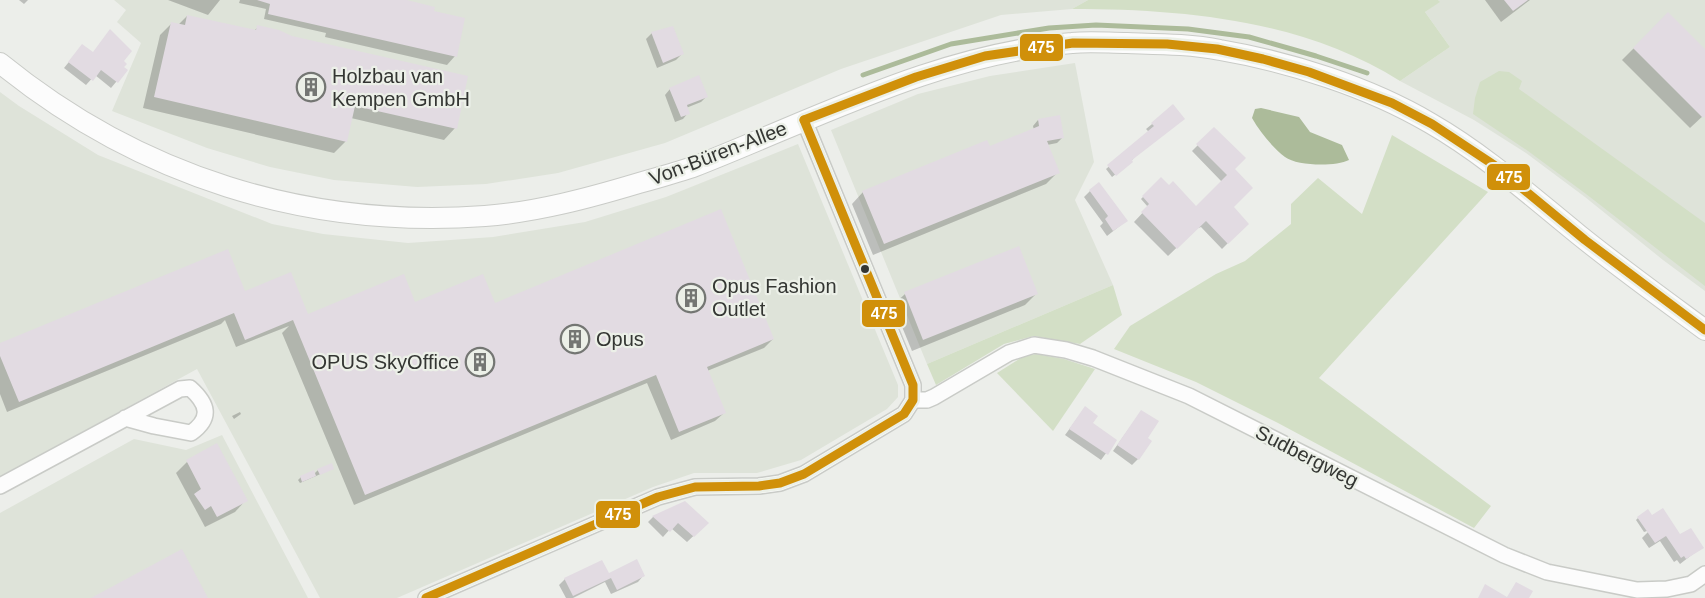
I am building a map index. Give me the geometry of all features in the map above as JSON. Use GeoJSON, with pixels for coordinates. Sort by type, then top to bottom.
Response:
{"type":"FeatureCollection","features":[{"type":"Feature","properties":{"kind":"street","name":"Von-Büren-Allee"},"geometry":{"type":"LineString","coordinates":[[0,63],[29,86],[104,135],[159,162],[200,178],[262,197],[326,211],[414,219],[489,216],[567,203],[689,168],[916,77],[985,56],[1073,43],[1167,44],[1217,49],[1310,72],[1392,103],[1432,124],[1494,165],[1585,240],[1705,330]]}},
{"type":"Feature","properties":{"kind":"street"},"geometry":{"type":"LineString","coordinates":[[426,598],[658,497],[695,487],[759,486],[780,483],[804,474],[904,414],[913,400],[913,385],[804,120]]}},
{"type":"Feature","properties":{"kind":"street","name":"Sudbergweg"},"geometry":{"type":"LineString","coordinates":[[913,400],[927,400],[934,397],[1009,353],[1034,345],[1066,350],[1093,358],[1189,396],[1504,555],[1547,572],[1637,590],[1668,589],[1690,584],[1705,574]]}},
{"type":"Feature","properties":{"kind":"street"},"geometry":{"type":"LineString","coordinates":[[0,486],[125,418],[180,389],[190,388],[201,398],[206,414],[202,424],[191,433],[125,418]]}},
{"type":"Feature","properties":{"kind":"shaded area"},"geometry":{"type":"Polygon","coordinates":[[[114,0],[1088,0],[1072,9],[1001,15],[841,69],[665,143],[558,173],[486,184],[417,187],[334,180],[270,167],[207,148],[112,111],[141,43],[117,22],[126,10],[114,0]]]}},
{"type":"Feature","properties":{"kind":"shaded area"},"geometry":{"type":"Polygon","coordinates":[[[1088,0],[1438,0],[1440,2],[1425,12],[1450,47],[1400,81],[1363,60],[1283,31],[1199,16],[1072,9],[1088,0]]]}},
{"type":"Feature","properties":{"kind":"shaded area"},"geometry":{"type":"Polygon","coordinates":[[[1438,0],[1705,0],[1705,291],[1526,153],[1474,120],[1400,81],[1450,47],[1425,12],[1439,2],[1438,0]]]}},
{"type":"Feature","properties":{"kind":"shaded area"},"geometry":{"type":"Polygon","coordinates":[[[1075,63],[1094,162],[1075,200],[1113,285],[927,364],[831,130],[918,94],[990,76],[1075,63]]]}},
{"type":"Feature","properties":{"kind":"shaded area"},"geometry":{"type":"Polygon","coordinates":[[[1499,71],[1509,72],[1522,81],[1519,89],[1705,223],[1705,286],[1528,151],[1473,114],[1480,82],[1499,71]]]}},
{"type":"Feature","properties":{"kind":"shaded area"},"geometry":{"type":"Polygon","coordinates":[[[0,92],[98,155],[272,224],[323,234],[408,243],[493,237],[585,222],[666,197],[798,144],[898,385],[898,397],[887,409],[801,460],[757,473],[694,473],[653,487],[397,598],[320,598],[197,369],[0,477],[0,92]]]}},
{"type":"Feature","properties":{"kind":"shaded area"},"geometry":{"type":"Polygon","coordinates":[[[1261,108],[1299,117],[1310,132],[1342,145],[1349,160],[1335,164],[1316,164],[1298,162],[1285,157],[1275,149],[1252,118],[1255,109],[1261,108]]]}},
{"type":"Feature","properties":{"kind":"shaded area"},"geometry":{"type":"Polygon","coordinates":[[[1392,135],[1488,192],[1319,378],[1491,506],[1474,528],[1278,423],[1196,382],[1114,349],[1130,326],[1216,274],[1245,261],[1291,224],[1291,204],[1318,178],[1362,214],[1392,135]]]}},
{"type":"Feature","properties":{"kind":"shaded area"},"geometry":{"type":"Polygon","coordinates":[[[1113,285],[1122,315],[1080,344],[1034,336],[1004,344],[936,385],[927,364],[1113,285]]]}},
{"type":"Feature","properties":{"kind":"shaded area"},"geometry":{"type":"Polygon","coordinates":[[[1036,354],[1064,359],[1095,369],[1053,431],[997,373],[1024,356],[1036,354]]]}},
{"type":"Feature","properties":{"kind":"shaded area"},"geometry":{"type":"Polygon","coordinates":[[[222,435],[308,598],[0,598],[0,513],[134,439],[186,450],[222,435]]]}},
{"type":"Feature","properties":{"kind":"building"},"geometry":{"type":"Polygon","coordinates":[[[257,0],[407,0],[435,7],[434,11],[465,18],[457,57],[268,14],[270,4],[257,0]]]}},
{"type":"Feature","properties":{"kind":"building"},"geometry":{"type":"Polygon","coordinates":[[[1504,0],[1528,0],[1513,11],[1504,0]]]}},
{"type":"Feature","properties":{"kind":"building"},"geometry":{"type":"Polygon","coordinates":[[[1668,12],[1705,49],[1705,116],[1703,118],[1633,48],[1668,12]]]}},
{"type":"Feature","properties":{"kind":"building","name":"Holzbau van Kempen GmbH"},"geometry":{"type":"Polygon","coordinates":[[[187,15],[256,30],[257,25],[279,30],[292,36],[468,76],[457,129],[355,106],[347,142],[154,97],[171,22],[185,25],[187,15]]]}},
{"type":"Feature","properties":{"kind":"building"},"geometry":{"type":"Polygon","coordinates":[[[673,26],[684,54],[663,63],[651,32],[673,26]]]}},
{"type":"Feature","properties":{"kind":"building"},"geometry":{"type":"Polygon","coordinates":[[[110,29],[132,51],[124,61],[127,64],[124,67],[128,70],[118,83],[101,70],[93,81],[68,62],[82,44],[93,52],[110,29]]]}},
{"type":"Feature","properties":{"kind":"building"},"geometry":{"type":"Polygon","coordinates":[[[699,75],[708,97],[687,105],[690,114],[681,117],[669,88],[699,75]]]}},
{"type":"Feature","properties":{"kind":"building"},"geometry":{"type":"Polygon","coordinates":[[[1173,104],[1185,119],[1132,160],[1133,162],[1116,176],[1107,165],[1154,126],[1151,123],[1173,104]]]}},
{"type":"Feature","properties":{"kind":"building"},"geometry":{"type":"Polygon","coordinates":[[[1060,115],[1064,138],[1047,141],[1060,173],[884,244],[862,191],[987,140],[990,146],[1039,126],[1038,119],[1060,115]]]}},
{"type":"Feature","properties":{"kind":"building"},"geometry":{"type":"Polygon","coordinates":[[[1214,127],[1246,158],[1235,169],[1253,188],[1234,207],[1249,224],[1228,244],[1206,221],[1177,249],[1141,212],[1149,204],[1142,196],[1161,177],[1169,185],[1173,181],[1196,206],[1227,175],[1196,144],[1214,127]]]}},
{"type":"Feature","properties":{"kind":"building"},"geometry":{"type":"Polygon","coordinates":[[[1099,182],[1128,221],[1113,231],[1105,219],[1108,216],[1089,190],[1099,182]]]}},
{"type":"Feature","properties":{"kind":"building"},"geometry":{"type":"Polygon","coordinates":[[[721,209],[774,339],[707,367],[726,413],[679,432],[656,375],[365,495],[293,320],[245,340],[234,313],[19,402],[0,356],[0,343],[228,249],[245,291],[291,272],[308,314],[404,274],[415,302],[483,274],[495,303],[721,209]]]}},
{"type":"Feature","properties":{"kind":"building"},"geometry":{"type":"Polygon","coordinates":[[[1019,246],[1038,294],[923,340],[904,292],[1019,246]]]}},
{"type":"Feature","properties":{"kind":"building"},"geometry":{"type":"Polygon","coordinates":[[[1085,406],[1098,416],[1093,423],[1117,440],[1108,455],[1069,429],[1085,406]]]}},
{"type":"Feature","properties":{"kind":"building"},"geometry":{"type":"Polygon","coordinates":[[[1141,410],[1159,421],[1148,438],[1152,441],[1139,460],[1117,445],[1141,410]]]}},
{"type":"Feature","properties":{"kind":"building"},"geometry":{"type":"Polygon","coordinates":[[[217,443],[248,501],[217,517],[211,506],[205,510],[194,494],[201,489],[186,460],[217,443]]]}},
{"type":"Feature","properties":{"kind":"building"},"geometry":{"type":"Polygon","coordinates":[[[332,463],[334,469],[320,475],[317,469],[332,463]]]}},
{"type":"Feature","properties":{"kind":"building"},"geometry":{"type":"Polygon","coordinates":[[[314,470],[316,476],[302,482],[300,476],[314,470]]]}},
{"type":"Feature","properties":{"kind":"building"},"geometry":{"type":"Polygon","coordinates":[[[685,501],[709,523],[694,537],[678,523],[670,532],[652,516],[685,501]]]}},
{"type":"Feature","properties":{"kind":"building"},"geometry":{"type":"Polygon","coordinates":[[[1663,508],[1680,534],[1691,528],[1704,548],[1686,559],[1684,556],[1681,558],[1666,536],[1655,543],[1637,517],[1648,509],[1652,515],[1663,508]]]}},
{"type":"Feature","properties":{"kind":"building"},"geometry":{"type":"Polygon","coordinates":[[[182,549],[208,598],[91,598],[182,549]]]}},
{"type":"Feature","properties":{"kind":"building"},"geometry":{"type":"Polygon","coordinates":[[[637,559],[645,576],[617,590],[611,578],[573,596],[564,578],[602,560],[609,573],[637,559]]]}},
{"type":"Feature","properties":{"kind":"building"},"geometry":{"type":"Polygon","coordinates":[[[1516,582],[1533,591],[1529,598],[1478,598],[1485,584],[1507,597],[1516,582]]]}},
{"type":"Feature","properties":{"kind":"waterway"},"geometry":{"type":"LineString","coordinates":[[863,75],[951,44],[1049,28],[1096,25],[1188,29],[1249,37],[1367,73]]}},
{"type":"Feature","properties":{"kind":"transit line","name":"475"},"geometry":{"type":"LineString","coordinates":[[804,120],[916,77],[985,56],[1073,43],[1167,44],[1217,49],[1263,59],[1309,72],[1392,103],[1432,124],[1494,165],[1585,240],[1705,330]]}},
{"type":"Feature","properties":{"kind":"transit line","name":"475"},"geometry":{"type":"LineString","coordinates":[[426,598],[658,497],[695,487],[759,486],[780,483],[804,474],[904,414],[913,400],[913,385],[804,120]]}},
{"type":"Feature","properties":{"kind":"place","name":"Holzbau van Kempen GmbH"},"geometry":{"type":"Point","coordinates":[311,87]}},
{"type":"Feature","properties":{"kind":"place","name":"Opus Fashion Outlet"},"geometry":{"type":"Point","coordinates":[691,298]}},
{"type":"Feature","properties":{"kind":"place","name":"Opus"},"geometry":{"type":"Point","coordinates":[575,339]}},
{"type":"Feature","properties":{"kind":"place","name":"OPUS SkyOffice"},"geometry":{"type":"Point","coordinates":[480,362]}}]}
